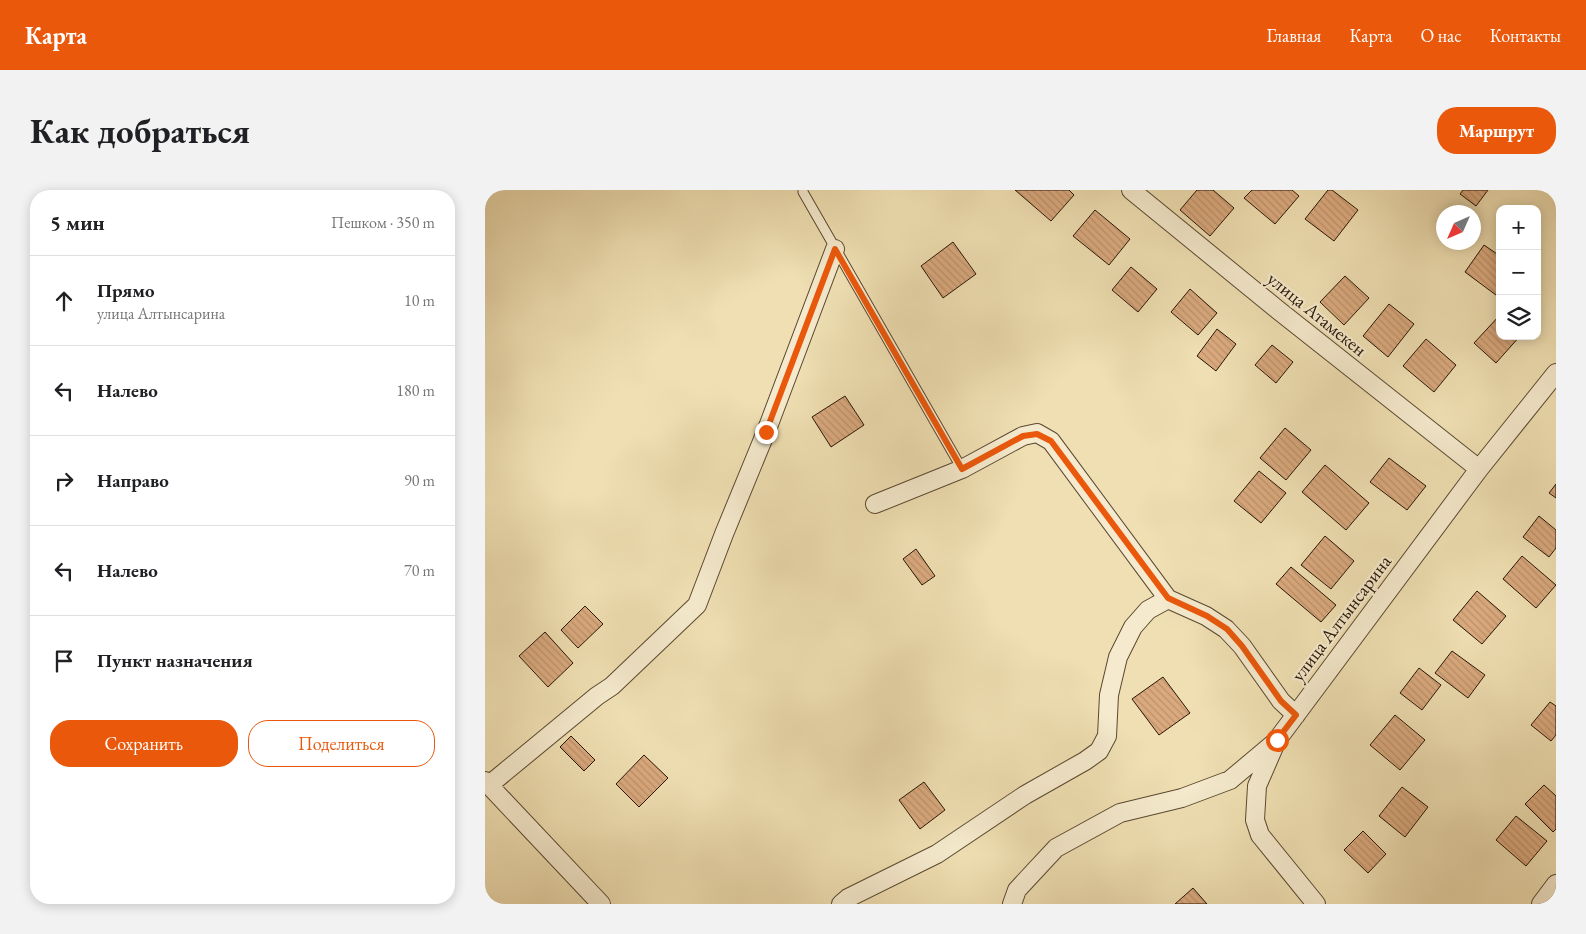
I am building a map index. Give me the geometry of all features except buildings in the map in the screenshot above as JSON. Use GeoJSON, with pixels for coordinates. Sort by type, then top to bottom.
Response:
{"type":"FeatureCollection","features":[{"type":"Feature","properties":{"kind":"street","name":"улица Атамекен"},"geometry":{"type":"LineString","coordinates":[[1131,190],[1278,310],[1479,468]]}},
{"type":"Feature","properties":{"kind":"street"},"geometry":{"type":"LineString","coordinates":[[601,904],[487,783],[612,686],[697,605],[766,432],[835,249]]}},
{"type":"Feature","properties":{"kind":"street","name":"улица Алтынсарина"},"geometry":{"type":"LineString","coordinates":[[1315,904],[1260,835],[1255,820],[1257,786],[1277,740],[1479,468],[1556,373]]}},
{"type":"Feature","properties":{"kind":"street"},"geometry":{"type":"LineString","coordinates":[[875,504],[962,469],[1023,436],[1037,434],[1051,441],[1168,598],[1207,616],[1227,629],[1242,646],[1281,701],[1296,715]]}},
{"type":"Feature","properties":{"kind":"street"},"geometry":{"type":"LineString","coordinates":[[841,904],[848,898],[937,854],[1025,795],[1085,762],[1099,750],[1107,736],[1109,696],[1118,656],[1133,627],[1148,610],[1168,598]]}},
{"type":"Feature","properties":{"kind":"street"},"geometry":{"type":"LineString","coordinates":[[1012,904],[1017,890],[1056,848],[1120,813],[1182,798],[1230,780],[1277,740]]}},
{"type":"Feature","properties":{"kind":"street"},"geometry":{"type":"LineString","coordinates":[[1541,904],[1556,884]]}},
{"type":"Feature","properties":{"kind":"lane"},"geometry":{"type":"LineString","coordinates":[[803,190],[962,469]]}},
{"type":"Feature","properties":{"kind":"route"},"geometry":{"type":"LineString","coordinates":[[766,432],[835,249],[962,469],[1023,436],[1037,434],[1051,441],[1168,598],[1207,616],[1227,629],[1242,646],[1281,701],[1296,715],[1277,740]]}}]}
